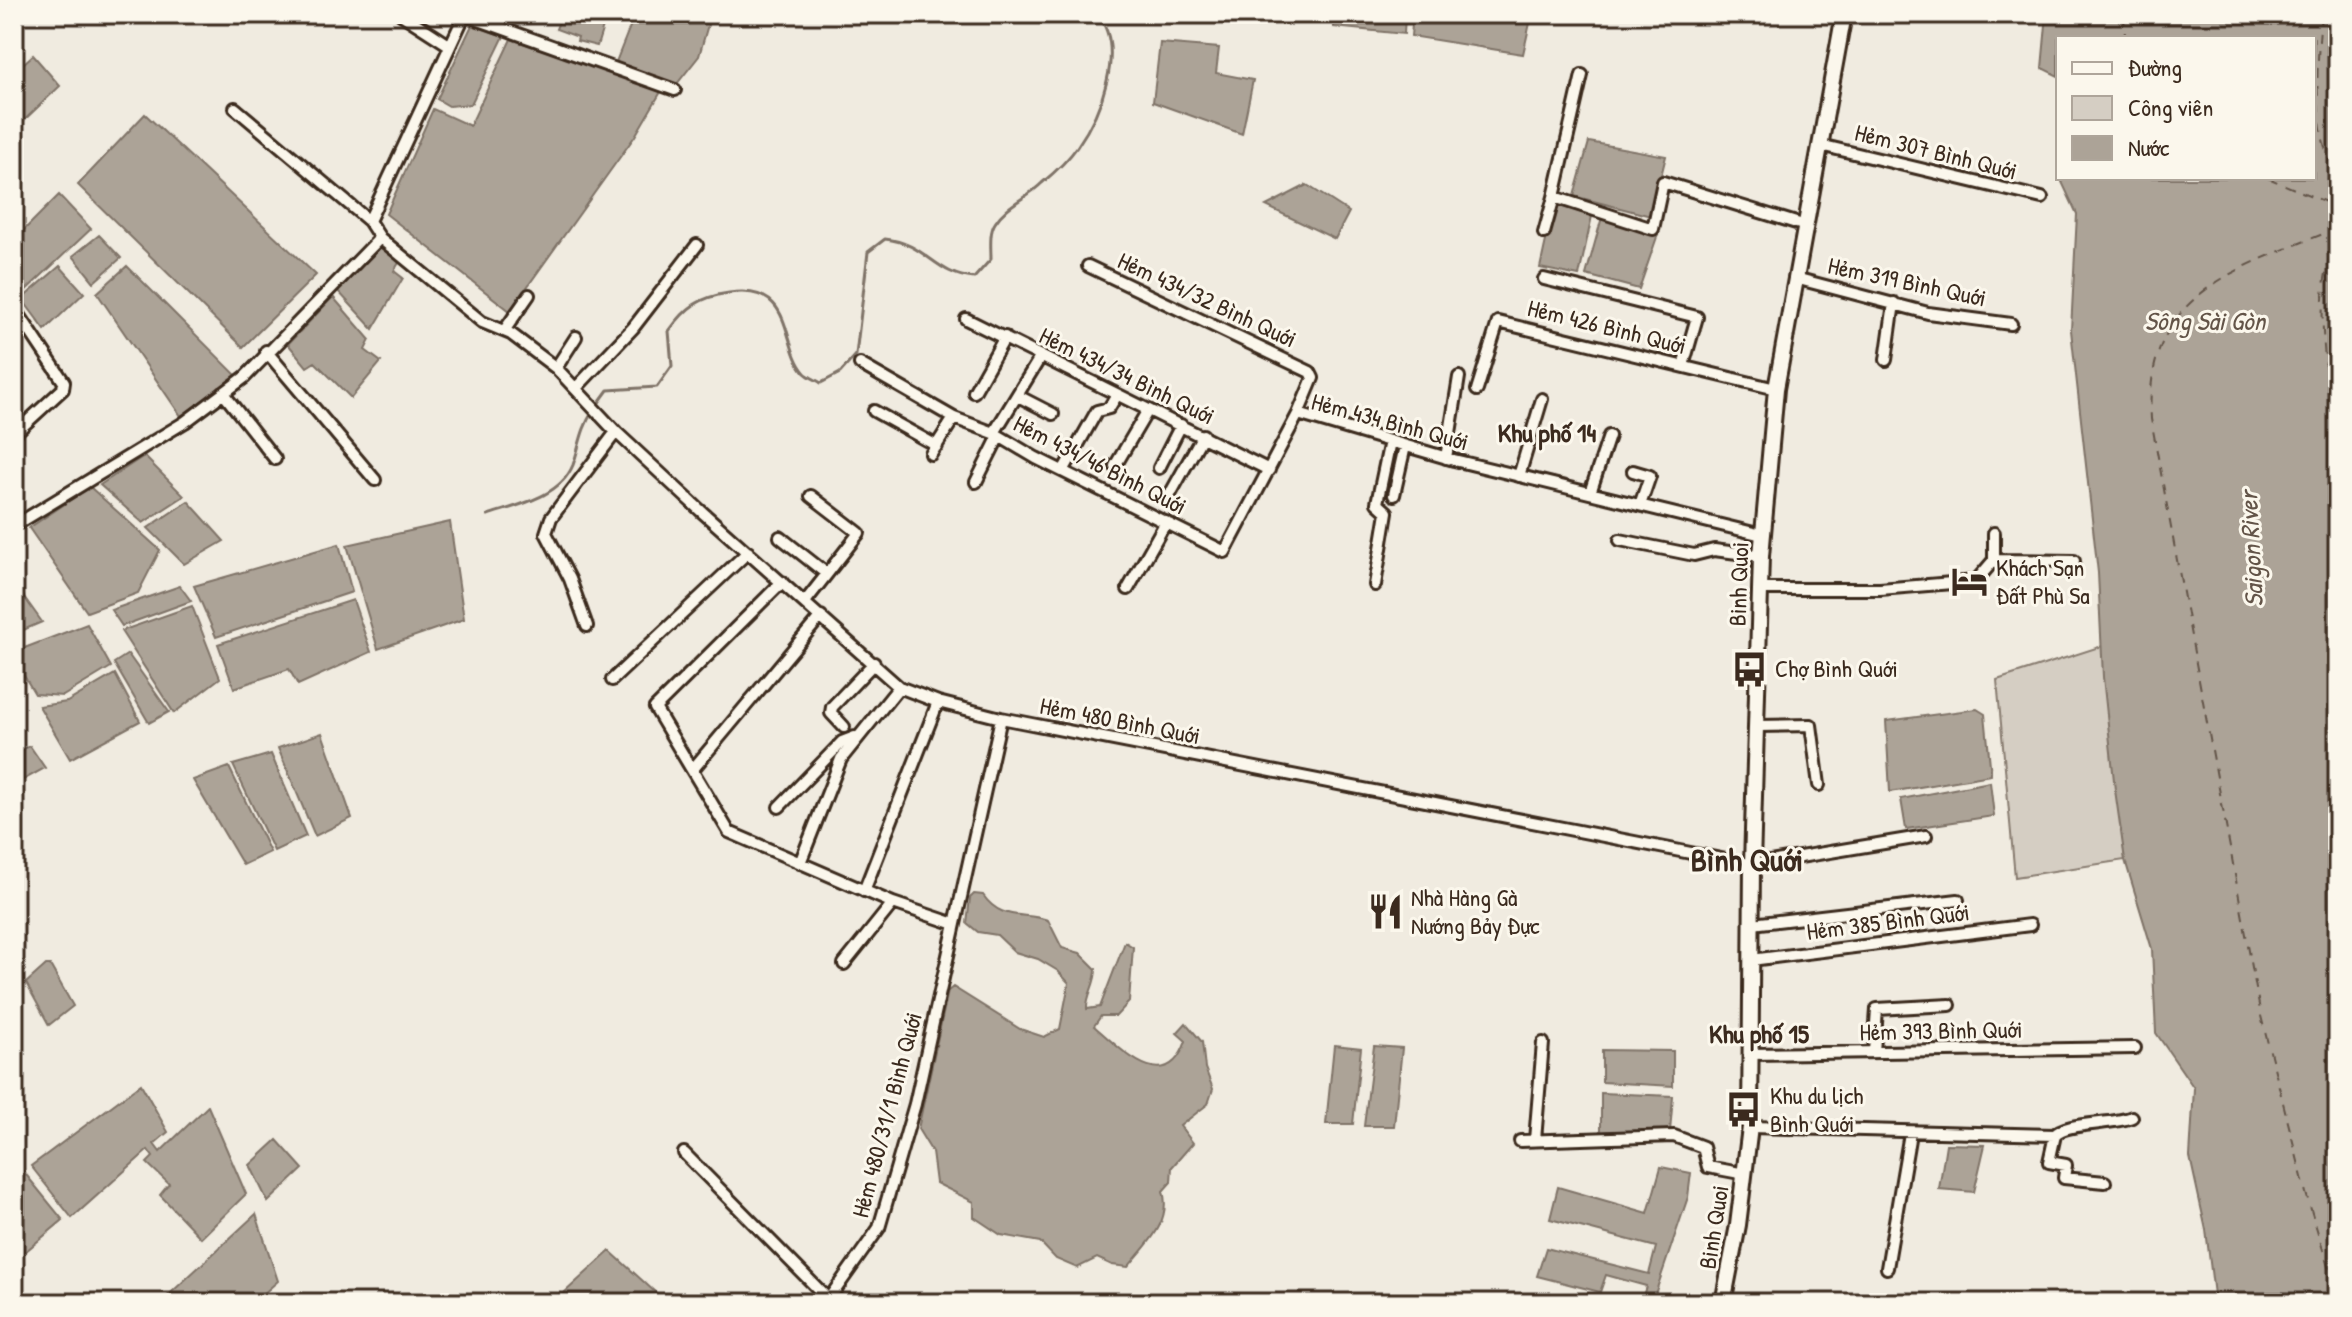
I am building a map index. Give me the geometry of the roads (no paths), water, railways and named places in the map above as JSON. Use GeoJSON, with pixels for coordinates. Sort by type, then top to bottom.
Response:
{"type":"FeatureCollection","features":[{"type":"Feature","properties":{"kind":"main road","name":"Binh Quoi"},"geometry":{"type":"LineString","coordinates":[[1723,1303],[1750,1127],[1752,865],[1762,535],[1776,389],[1844,14]]}},
{"type":"Feature","properties":{"kind":"street"},"geometry":{"type":"LineString","coordinates":[[401,14],[449,45]]}},
{"type":"Feature","properties":{"kind":"street"},"geometry":{"type":"LineString","coordinates":[[369,221],[465,14],[675,90]]}},
{"type":"Feature","properties":{"kind":"street"},"geometry":{"type":"LineString","coordinates":[[1544,233],[1582,75]]}},
{"type":"Feature","properties":{"kind":"street","name":"Hẻm 480 Bình Quới"},"geometry":{"type":"LineString","coordinates":[[235,108],[369,221],[380,238],[482,322],[504,331],[556,368],[616,432],[899,687],[938,702],[1001,718],[1752,865]]}},
{"type":"Feature","properties":{"kind":"street","name":"Hẻm 307 Bình Quới"},"geometry":{"type":"LineString","coordinates":[[1820,145],[2042,198]]}},
{"type":"Feature","properties":{"kind":"street"},"geometry":{"type":"LineString","coordinates":[[1554,197],[1653,229],[1663,182],[1806,226]]}},
{"type":"Feature","properties":{"kind":"street"},"geometry":{"type":"LineString","coordinates":[[14,526],[185,422],[245,377],[266,351],[380,238]]}},
{"type":"Feature","properties":{"kind":"street"},"geometry":{"type":"LineString","coordinates":[[577,387],[633,328],[697,245]]}},
{"type":"Feature","properties":{"kind":"street","name":"Hẻm 434/32 Bình Quới"},"geometry":{"type":"LineString","coordinates":[[1088,266],[1310,372],[1313,378],[1298,414]]}},
{"type":"Feature","properties":{"kind":"street","name":"Hẻm 319 Bình Quới"},"geometry":{"type":"LineString","coordinates":[[1795,278],[1937,314],[2011,324]]}},
{"type":"Feature","properties":{"kind":"street"},"geometry":{"type":"LineString","coordinates":[[1544,279],[1697,317],[1683,366]]}},
{"type":"Feature","properties":{"kind":"street"},"geometry":{"type":"LineString","coordinates":[[504,331],[529,295]]}},
{"type":"Feature","properties":{"kind":"street"},"geometry":{"type":"LineString","coordinates":[[1886,360],[1894,303]]}},
{"type":"Feature","properties":{"kind":"street"},"geometry":{"type":"LineString","coordinates":[[14,307],[64,382],[63,389],[14,434]]}},
{"type":"Feature","properties":{"kind":"street","name":"Hẻm 434/34 Bình Quới"},"geometry":{"type":"LineString","coordinates":[[966,319],[1269,470]]}},
{"type":"Feature","properties":{"kind":"street","name":"Hẻm 426 Bình Quới"},"geometry":{"type":"LineString","coordinates":[[1477,390],[1498,322],[1776,389]]}},
{"type":"Feature","properties":{"kind":"street"},"geometry":{"type":"LineString","coordinates":[[556,368],[576,337]]}},
{"type":"Feature","properties":{"kind":"street"},"geometry":{"type":"LineString","coordinates":[[974,392],[1005,337]]}},
{"type":"Feature","properties":{"kind":"street"},"geometry":{"type":"LineString","coordinates":[[266,351],[375,480]]}},
{"type":"Feature","properties":{"kind":"street"},"geometry":{"type":"LineString","coordinates":[[976,482],[997,435],[1041,356]]}},
{"type":"Feature","properties":{"kind":"street","name":"Hẻm 434/46 Bình Quới"},"geometry":{"type":"LineString","coordinates":[[860,364],[954,418],[997,435],[1225,552]]}},
{"type":"Feature","properties":{"kind":"street"},"geometry":{"type":"LineString","coordinates":[[1446,458],[1459,377]]}},
{"type":"Feature","properties":{"kind":"street"},"geometry":{"type":"LineString","coordinates":[[223,393],[275,459]]}},
{"type":"Feature","properties":{"kind":"street"},"geometry":{"type":"LineString","coordinates":[[1063,471],[1097,411],[1109,408],[1117,395]]}},
{"type":"Feature","properties":{"kind":"street"},"geometry":{"type":"LineString","coordinates":[[1018,396],[1053,414]]}},
{"type":"Feature","properties":{"kind":"street"},"geometry":{"type":"LineString","coordinates":[[1519,476],[1542,399]]}},
{"type":"Feature","properties":{"kind":"street"},"geometry":{"type":"LineString","coordinates":[[1115,466],[1148,410]]}},
{"type":"Feature","properties":{"kind":"street"},"geometry":{"type":"LineString","coordinates":[[874,411],[934,450],[954,418]]}},
{"type":"Feature","properties":{"kind":"street","name":"Hẻm 434 Bình Quới"},"geometry":{"type":"LineString","coordinates":[[1225,552],[1298,414],[1446,458],[1762,535]]}},
{"type":"Feature","properties":{"kind":"street"},"geometry":{"type":"LineString","coordinates":[[1159,468],[1181,425]]}},
{"type":"Feature","properties":{"kind":"street"},"geometry":{"type":"LineString","coordinates":[[587,626],[570,579],[546,533],[551,518],[616,432]]}},
{"type":"Feature","properties":{"kind":"street"},"geometry":{"type":"LineString","coordinates":[[1168,498],[1203,435]]}},
{"type":"Feature","properties":{"kind":"street"},"geometry":{"type":"LineString","coordinates":[[1590,493],[1609,436]]}},
{"type":"Feature","properties":{"kind":"street"},"geometry":{"type":"LineString","coordinates":[[1375,585],[1387,512],[1377,503],[1390,441]]}},
{"type":"Feature","properties":{"kind":"street"},"geometry":{"type":"LineString","coordinates":[[1394,495],[1405,446]]}},
{"type":"Feature","properties":{"kind":"street"},"geometry":{"type":"LineString","coordinates":[[1633,471],[1650,476],[1640,505]]}},
{"type":"Feature","properties":{"kind":"street"},"geometry":{"type":"LineString","coordinates":[[805,602],[859,533],[811,496]]}},
{"type":"Feature","properties":{"kind":"street"},"geometry":{"type":"LineString","coordinates":[[1128,589],[1166,522]]}},
{"type":"Feature","properties":{"kind":"street"},"geometry":{"type":"LineString","coordinates":[[1760,589],[1880,589],[1976,581],[1994,560],[1994,533]]}},
{"type":"Feature","properties":{"kind":"street"},"geometry":{"type":"LineString","coordinates":[[780,537],[827,574]]}},
{"type":"Feature","properties":{"kind":"street"},"geometry":{"type":"LineString","coordinates":[[1620,540],[1694,555],[1714,550],[1761,556]]}},
{"type":"Feature","properties":{"kind":"street"},"geometry":{"type":"LineString","coordinates":[[612,680],[748,552]]}},
{"type":"Feature","properties":{"kind":"street"},"geometry":{"type":"LineString","coordinates":[[1994,560],[2074,561]]}},
{"type":"Feature","properties":{"kind":"street"},"geometry":{"type":"LineString","coordinates":[[782,582],[655,708],[729,832],[893,903],[955,924]]}},
{"type":"Feature","properties":{"kind":"street"},"geometry":{"type":"LineString","coordinates":[[693,769],[821,616]]}},
{"type":"Feature","properties":{"kind":"street"},"geometry":{"type":"LineString","coordinates":[[844,727],[831,713],[832,707],[874,663]]}},
{"type":"Feature","properties":{"kind":"street"},"geometry":{"type":"LineString","coordinates":[[800,863],[841,759],[855,737],[899,687]]}},
{"type":"Feature","properties":{"kind":"street"},"geometry":{"type":"LineString","coordinates":[[864,891],[938,702]]}},
{"type":"Feature","properties":{"kind":"street","name":"Hẻm 480/31/1 Bình Quới"},"geometry":{"type":"LineString","coordinates":[[829,1302],[879,1228],[915,1104],[1001,718]]}},
{"type":"Feature","properties":{"kind":"street"},"geometry":{"type":"LineString","coordinates":[[1758,726],[1811,725],[1819,785]]}},
{"type":"Feature","properties":{"kind":"street"},"geometry":{"type":"LineString","coordinates":[[779,807],[842,742],[855,737]]}},
{"type":"Feature","properties":{"kind":"street"},"geometry":{"type":"LineString","coordinates":[[1752,865],[1926,836]]}},
{"type":"Feature","properties":{"kind":"street"},"geometry":{"type":"LineString","coordinates":[[1752,924],[1958,900]]}},
{"type":"Feature","properties":{"kind":"street"},"geometry":{"type":"LineString","coordinates":[[844,964],[893,903]]}},
{"type":"Feature","properties":{"kind":"street","name":"Hẻm 385 Bình Quới"},"geometry":{"type":"LineString","coordinates":[[1751,960],[2030,925]]}},
{"type":"Feature","properties":{"kind":"street"},"geometry":{"type":"LineString","coordinates":[[1874,1052],[1877,1009],[1950,1005]]}},
{"type":"Feature","properties":{"kind":"street"},"geometry":{"type":"LineString","coordinates":[[1535,1140],[1543,1043]]}},
{"type":"Feature","properties":{"kind":"street","name":"Hẻm 393 Bình Quới"},"geometry":{"type":"LineString","coordinates":[[1749,1054],[2135,1048]]}},
{"type":"Feature","properties":{"kind":"street"},"geometry":{"type":"LineString","coordinates":[[1750,1127],[2055,1135],[2064,1128],[2115,1123],[2132,1117]]}},
{"type":"Feature","properties":{"kind":"street"},"geometry":{"type":"LineString","coordinates":[[1887,1268],[1910,1133]]}},
{"type":"Feature","properties":{"kind":"street"},"geometry":{"type":"LineString","coordinates":[[2055,1135],[2049,1162],[2066,1165],[2064,1178],[2105,1182]]}},
{"type":"Feature","properties":{"kind":"street"},"geometry":{"type":"LineString","coordinates":[[1520,1141],[1674,1136],[1703,1147],[1708,1167],[1745,1174]]}},
{"type":"Feature","properties":{"kind":"street"},"geometry":{"type":"LineString","coordinates":[[684,1153],[829,1302]]}},
{"type":"Feature","properties":{"kind":"water"},"geometry":{"type":"Polygon","coordinates":[[[562,14],[607,14],[597,46],[577,41],[578,37],[556,29],[562,14]]]}},
{"type":"Feature","properties":{"kind":"water"},"geometry":{"type":"Polygon","coordinates":[[[635,14],[711,14],[699,56],[676,85],[616,62],[635,14]]]}},
{"type":"Feature","properties":{"kind":"water"},"geometry":{"type":"Polygon","coordinates":[[[1334,14],[1405,14],[1404,34],[1334,27],[1334,14]]]}},
{"type":"Feature","properties":{"kind":"water"},"geometry":{"type":"Polygon","coordinates":[[[1413,14],[1532,14],[1523,54],[1411,36],[1413,14]]]}},
{"type":"Feature","properties":{"kind":"water","name":"Sông Sài Gòn"},"geometry":{"type":"Polygon","coordinates":[[[2047,14],[2338,14],[2338,1303],[2215,1303],[2206,1230],[2190,1157],[2194,1088],[2156,1033],[2152,949],[2125,860],[2115,790],[2103,677],[2098,573],[2071,330],[2077,214],[2062,182],[2316,180],[2316,36],[2056,36],[2056,75],[2042,68],[2047,14]]]}},
{"type":"Feature","properties":{"kind":"water"},"geometry":{"type":"Polygon","coordinates":[[[472,25],[504,36],[471,104],[449,106],[437,99],[472,25]]]}},
{"type":"Feature","properties":{"kind":"water"},"geometry":{"type":"Polygon","coordinates":[[[511,39],[662,90],[635,136],[510,311],[386,214],[433,109],[470,126],[511,39]]]}},
{"type":"Feature","properties":{"kind":"water"},"geometry":{"type":"Polygon","coordinates":[[[1160,43],[1219,48],[1216,73],[1253,80],[1242,134],[1153,102],[1160,43]]]}},
{"type":"Feature","properties":{"kind":"water"},"geometry":{"type":"Polygon","coordinates":[[[33,55],[60,86],[14,130],[14,72],[33,55]]]}},
{"type":"Feature","properties":{"kind":"water"},"geometry":{"type":"Polygon","coordinates":[[[145,114],[316,275],[243,347],[78,185],[145,114]]]}},
{"type":"Feature","properties":{"kind":"water"},"geometry":{"type":"Polygon","coordinates":[[[1589,142],[1666,156],[1651,216],[1574,196],[1589,142]]]}},
{"type":"Feature","properties":{"kind":"water"},"geometry":{"type":"Polygon","coordinates":[[[1307,185],[1349,212],[1335,239],[1266,206],[1307,185]]]}},
{"type":"Feature","properties":{"kind":"water"},"geometry":{"type":"Polygon","coordinates":[[[59,195],[91,229],[23,293],[14,282],[14,240],[59,195]]]}},
{"type":"Feature","properties":{"kind":"water"},"geometry":{"type":"Polygon","coordinates":[[[1554,204],[1592,216],[1579,276],[1540,268],[1554,204]]]}},
{"type":"Feature","properties":{"kind":"water"},"geometry":{"type":"Polygon","coordinates":[[[1602,217],[1658,234],[1639,289],[1586,275],[1602,217]]]}},
{"type":"Feature","properties":{"kind":"water"},"geometry":{"type":"Polygon","coordinates":[[[99,235],[121,258],[94,282],[73,256],[99,235]]]}},
{"type":"Feature","properties":{"kind":"water"},"geometry":{"type":"Polygon","coordinates":[[[381,243],[400,261],[394,271],[403,278],[373,329],[337,290],[381,243]]]}},
{"type":"Feature","properties":{"kind":"water"},"geometry":{"type":"Polygon","coordinates":[[[60,266],[84,293],[45,330],[22,299],[60,266]]]}},
{"type":"Feature","properties":{"kind":"water"},"geometry":{"type":"Polygon","coordinates":[[[127,266],[237,376],[181,416],[97,293],[127,266]]]}},
{"type":"Feature","properties":{"kind":"water"},"geometry":{"type":"Polygon","coordinates":[[[333,297],[370,340],[365,350],[381,362],[351,398],[315,362],[307,367],[288,344],[333,297]]]}},
{"type":"Feature","properties":{"kind":"water"},"geometry":{"type":"Polygon","coordinates":[[[144,456],[184,496],[143,523],[100,485],[144,456]]]}},
{"type":"Feature","properties":{"kind":"water"},"geometry":{"type":"Polygon","coordinates":[[[90,487],[160,550],[138,593],[87,612],[29,528],[90,487]]]}},
{"type":"Feature","properties":{"kind":"water"},"geometry":{"type":"Polygon","coordinates":[[[188,501],[224,541],[184,564],[148,528],[188,501]]]}},
{"type":"Feature","properties":{"kind":"water"},"geometry":{"type":"Polygon","coordinates":[[[450,522],[464,619],[378,649],[347,545],[450,522]]]}},
{"type":"Feature","properties":{"kind":"water"},"geometry":{"type":"Polygon","coordinates":[[[339,544],[352,592],[216,637],[194,586],[339,544]]]}},
{"type":"Feature","properties":{"kind":"water"},"geometry":{"type":"Polygon","coordinates":[[[14,583],[42,622],[14,634],[14,583]]]}},
{"type":"Feature","properties":{"kind":"water"},"geometry":{"type":"Polygon","coordinates":[[[180,586],[191,601],[122,626],[111,610],[180,586]]]}},
{"type":"Feature","properties":{"kind":"water"},"geometry":{"type":"Polygon","coordinates":[[[353,600],[371,652],[298,685],[289,669],[234,688],[218,644],[353,600]]]}},
{"type":"Feature","properties":{"kind":"water"},"geometry":{"type":"Polygon","coordinates":[[[192,606],[220,678],[174,713],[121,631],[192,606]]]}},
{"type":"Feature","properties":{"kind":"water"},"geometry":{"type":"Polygon","coordinates":[[[87,624],[111,667],[63,696],[35,694],[14,659],[14,652],[87,624]]]}},
{"type":"Feature","properties":{"kind":"water"},"geometry":{"type":"Polygon","coordinates":[[[128,654],[169,712],[149,723],[114,663],[128,654]]]}},
{"type":"Feature","properties":{"kind":"water"},"geometry":{"type":"Polygon","coordinates":[[[115,674],[140,721],[70,759],[39,706],[67,702],[115,674]]]}},
{"type":"Feature","properties":{"kind":"water"},"geometry":{"type":"Polygon","coordinates":[[[1977,709],[1985,714],[1991,775],[1890,792],[1886,721],[1977,709]]]}},
{"type":"Feature","properties":{"kind":"water"},"geometry":{"type":"Polygon","coordinates":[[[322,733],[352,818],[315,836],[278,748],[322,733]]]}},
{"type":"Feature","properties":{"kind":"water"},"geometry":{"type":"Polygon","coordinates":[[[30,746],[45,768],[14,785],[14,753],[30,746]]]}},
{"type":"Feature","properties":{"kind":"water"},"geometry":{"type":"Polygon","coordinates":[[[271,754],[306,836],[274,851],[233,765],[271,754]]]}},
{"type":"Feature","properties":{"kind":"water"},"geometry":{"type":"Polygon","coordinates":[[[229,767],[270,852],[243,865],[193,780],[229,767]]]}},
{"type":"Feature","properties":{"kind":"water"},"geometry":{"type":"Polygon","coordinates":[[[1990,782],[1994,816],[1906,829],[1901,799],[1990,782]]]}},
{"type":"Feature","properties":{"kind":"water"},"geometry":{"type":"Polygon","coordinates":[[[974,894],[983,895],[997,909],[1005,912],[1048,920],[1062,948],[1080,953],[1096,969],[1087,1009],[1100,1007],[1125,942],[1133,947],[1129,1002],[1116,1016],[1101,1016],[1094,1026],[1129,1056],[1155,1068],[1167,1066],[1177,1058],[1186,1041],[1177,1033],[1186,1023],[1202,1042],[1205,1068],[1213,1089],[1208,1104],[1180,1126],[1193,1143],[1172,1167],[1171,1182],[1163,1191],[1165,1202],[1161,1223],[1128,1267],[1112,1265],[1097,1258],[1077,1268],[1056,1259],[1040,1242],[1001,1235],[974,1217],[974,1202],[936,1183],[932,1152],[918,1129],[948,991],[953,987],[1020,1029],[1044,1037],[1060,1029],[1069,983],[1058,971],[1038,959],[1015,952],[997,935],[978,932],[967,923],[970,898],[974,894]]]}},
{"type":"Feature","properties":{"kind":"water"},"geometry":{"type":"Polygon","coordinates":[[[50,965],[73,1006],[49,1025],[26,983],[50,965]]]}},
{"type":"Feature","properties":{"kind":"water"},"geometry":{"type":"Polygon","coordinates":[[[1334,1045],[1361,1048],[1353,1124],[1326,1124],[1334,1045]]]}},
{"type":"Feature","properties":{"kind":"water"},"geometry":{"type":"Polygon","coordinates":[[[1374,1046],[1402,1048],[1394,1126],[1364,1126],[1374,1046]]]}},
{"type":"Feature","properties":{"kind":"water"},"geometry":{"type":"Polygon","coordinates":[[[1602,1050],[1673,1051],[1673,1086],[1602,1082],[1602,1050]]]}},
{"type":"Feature","properties":{"kind":"water"},"geometry":{"type":"Polygon","coordinates":[[[141,1084],[168,1132],[154,1144],[160,1152],[208,1106],[246,1194],[201,1238],[160,1195],[169,1184],[147,1163],[153,1157],[148,1150],[72,1218],[31,1166],[141,1084]]]}},
{"type":"Feature","properties":{"kind":"water"},"geometry":{"type":"Polygon","coordinates":[[[1601,1093],[1673,1096],[1670,1132],[1601,1132],[1601,1093]]]}},
{"type":"Feature","properties":{"kind":"water"},"geometry":{"type":"Polygon","coordinates":[[[277,1140],[303,1169],[268,1202],[250,1165],[277,1140]]]}},
{"type":"Feature","properties":{"kind":"water"},"geometry":{"type":"Polygon","coordinates":[[[1946,1144],[1985,1145],[1974,1192],[1939,1189],[1946,1144]]]}},
{"type":"Feature","properties":{"kind":"water"},"geometry":{"type":"Polygon","coordinates":[[[1661,1167],[1691,1173],[1688,1197],[1652,1303],[1641,1303],[1646,1286],[1606,1275],[1600,1292],[1537,1276],[1546,1248],[1649,1274],[1656,1247],[1550,1219],[1558,1187],[1648,1213],[1661,1167]]]}},
{"type":"Feature","properties":{"kind":"water"},"geometry":{"type":"Polygon","coordinates":[[[23,1171],[63,1220],[14,1261],[14,1178],[23,1171]]]}},
{"type":"Feature","properties":{"kind":"water"},"geometry":{"type":"Polygon","coordinates":[[[256,1214],[278,1281],[253,1303],[160,1303],[256,1214]]]}},
{"type":"Feature","properties":{"kind":"water"},"geometry":{"type":"Polygon","coordinates":[[[610,1251],[667,1303],[553,1303],[610,1251]]]}},
{"type":"Feature","properties":{"kind":"waterway"},"geometry":{"type":"LineString","coordinates":[[597,405],[608,390],[657,387],[672,366],[669,331],[688,309],[710,297],[750,292],[766,297],[783,319],[797,361],[805,373],[821,383],[840,373],[856,355],[868,252],[885,239],[911,246],[949,271],[974,278],[991,259],[992,231],[1000,216],[1065,161],[1094,117],[1110,63],[1106,28],[1097,14]]}},
{"type":"Feature","properties":{"kind":"waterway"},"geometry":{"type":"LineString","coordinates":[[488,515],[537,498],[558,485],[573,465],[583,431],[593,411]]}},
{"type":"Feature","properties":{"kind":"place","name":"Khách Sạn Đất Phù Sa"},"geometry":{"type":"Point","coordinates":[1970,582]}},
{"type":"Feature","properties":{"kind":"place","name":"Chợ Bình Quới"},"geometry":{"type":"Point","coordinates":[1749,669]}},
{"type":"Feature","properties":{"kind":"place","name":"Nhà Hàng Gà Nướng Bảy Đực"},"geometry":{"type":"Point","coordinates":[1385,912]}},
{"type":"Feature","properties":{"kind":"place","name":"Khu du lịch Bình Quới"},"geometry":{"type":"Point","coordinates":[1744,1110]}},
{"type":"Feature","properties":{"kind":"district","name":"Khu phố 14"},"geometry":{"type":"Point","coordinates":[1547,433]}},
{"type":"Feature","properties":{"kind":"district","name":"Bình Quới"},"geometry":{"type":"Point","coordinates":[1747,860]}},
{"type":"Feature","properties":{"kind":"district","name":"Khu phố 15"},"geometry":{"type":"Point","coordinates":[1759,1034]}},
{"type":"Feature","properties":{"kind":"water label","name":"Saigon River"},"geometry":{"type":"Point","coordinates":[2251,549]}}]}
